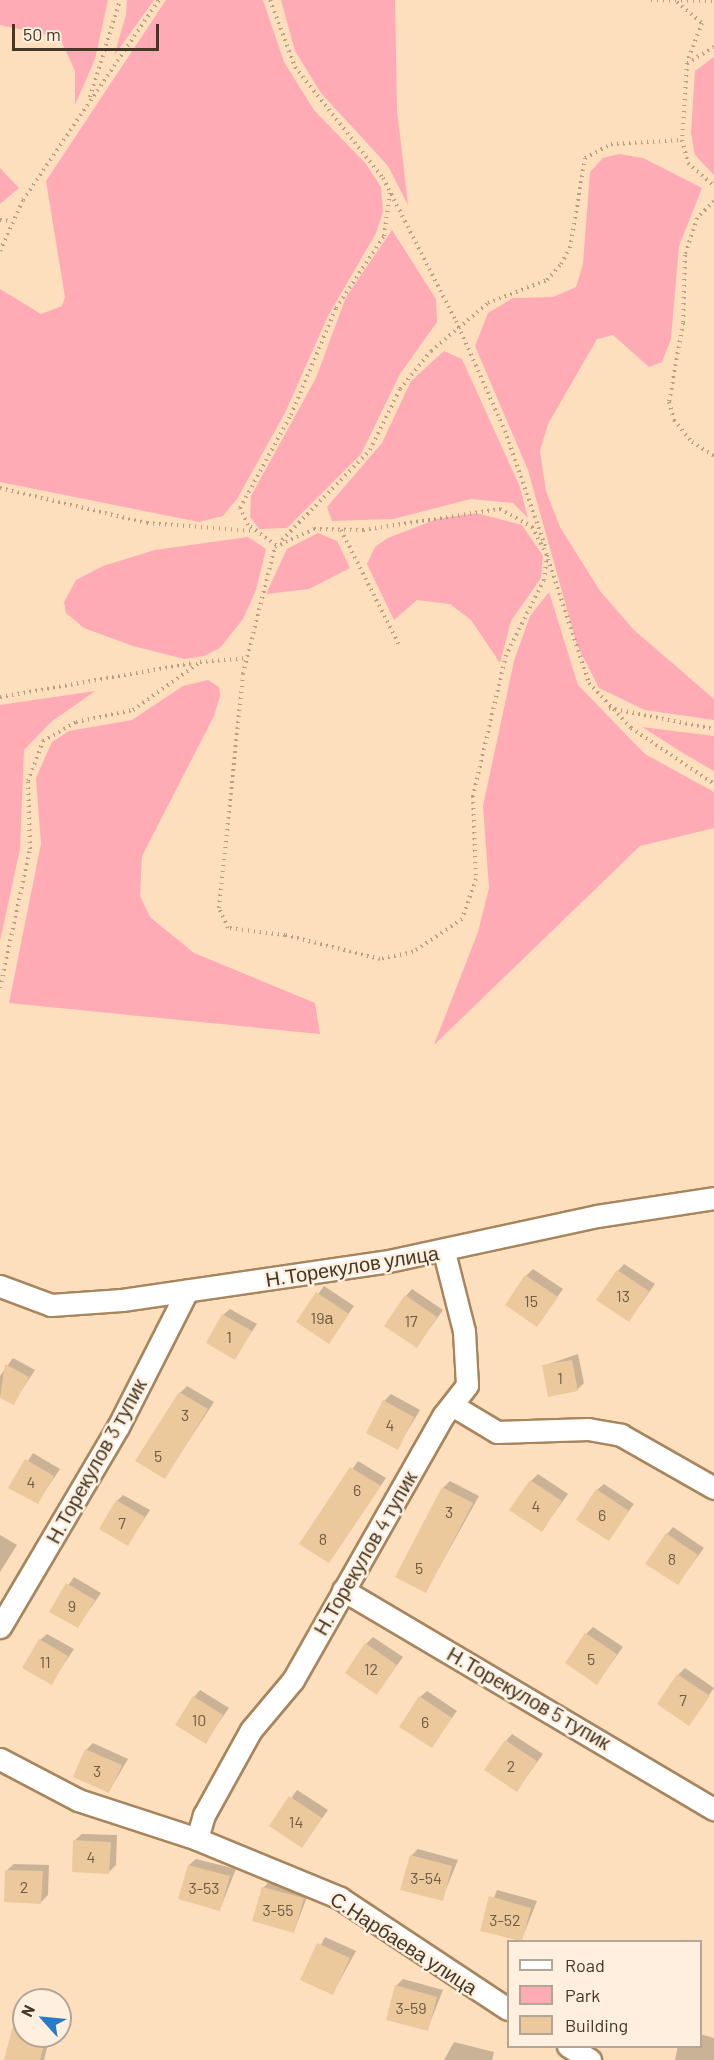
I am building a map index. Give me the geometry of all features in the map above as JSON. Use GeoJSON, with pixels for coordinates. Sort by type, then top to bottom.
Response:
{"type":"FeatureCollection","features":[{"type":"Feature","properties":{"kind":"street","name":"Н.Торекулов улица"},"geometry":{"type":"LineString","coordinates":[[0,1286],[51,1305],[187,1291],[444,1251],[597,1216],[709,1199]]}},
{"type":"Feature","properties":{"kind":"street","name":"Н.Торекулов 4 тупик"},"geometry":{"type":"LineString","coordinates":[[197,1839],[204,1815],[251,1730],[293,1680],[452,1405],[467,1385],[464,1331],[444,1251]]}},
{"type":"Feature","properties":{"kind":"street","name":"Н.Торекулов 3 тупик"},"geometry":{"type":"LineString","coordinates":[[0,1627],[118,1427],[187,1291]]}},
{"type":"Feature","properties":{"kind":"street"},"geometry":{"type":"LineString","coordinates":[[452,1405],[497,1432],[588,1429],[621,1435],[714,1488]]}},
{"type":"Feature","properties":{"kind":"street","name":"Н.Торекулов 5 тупик"},"geometry":{"type":"LineString","coordinates":[[343,1590],[714,1809]]}},
{"type":"Feature","properties":{"kind":"street","name":"С.Нарбаева улица"},"geometry":{"type":"LineString","coordinates":[[0,1759],[78,1800],[197,1839],[340,1898],[507,2008]]}},
{"type":"Feature","properties":{"kind":"street"},"geometry":{"type":"LineString","coordinates":[[571,2048],[590,2060]]}},
{"type":"Feature","properties":{"kind":"path"},"geometry":{"type":"LineString","coordinates":[[87,106],[120,0]]}},
{"type":"Feature","properties":{"kind":"path"},"geometry":{"type":"LineString","coordinates":[[0,251],[11,221],[159,0]]}},
{"type":"Feature","properties":{"kind":"path"},"geometry":{"type":"LineString","coordinates":[[270,0],[280,33],[311,94],[369,158],[390,192],[458,327],[524,481],[577,657],[608,707],[658,749],[714,784]]}},
{"type":"Feature","properties":{"kind":"path"},"geometry":{"type":"LineString","coordinates":[[651,0],[714,2]]}},
{"type":"Feature","properties":{"kind":"path"},"geometry":{"type":"LineString","coordinates":[[676,2],[702,23],[687,63],[682,140],[688,163],[714,186]]}},
{"type":"Feature","properties":{"kind":"path"},"geometry":{"type":"LineString","coordinates":[[687,63],[714,47]]}},
{"type":"Feature","properties":{"kind":"path"},"geometry":{"type":"LineString","coordinates":[[275,547],[314,529],[340,529],[500,509],[532,527],[547,555],[544,580],[506,655],[473,796],[471,901],[462,919],[413,952],[380,959],[358,957],[285,935],[240,932],[221,919],[247,658],[275,547],[370,450],[410,374],[458,327],[488,303],[547,280],[561,264],[577,216],[579,176],[595,149],[682,140]]}},
{"type":"Feature","properties":{"kind":"path"},"geometry":{"type":"LineString","coordinates":[[275,547],[242,517],[244,495],[291,415],[336,309],[384,236],[390,192]]}},
{"type":"Feature","properties":{"kind":"path"},"geometry":{"type":"LineString","coordinates":[[714,201],[697,218],[685,255],[683,323],[669,402],[674,420],[692,442],[714,456]]}},
{"type":"Feature","properties":{"kind":"path"},"geometry":{"type":"LineString","coordinates":[[0,220],[11,221]]}},
{"type":"Feature","properties":{"kind":"path"},"geometry":{"type":"LineString","coordinates":[[0,488],[147,523],[255,531]]}},
{"type":"Feature","properties":{"kind":"path"},"geometry":{"type":"LineString","coordinates":[[340,529],[400,647]]}},
{"type":"Feature","properties":{"kind":"path"},"geometry":{"type":"LineString","coordinates":[[0,697],[200,662],[247,658]]}},
{"type":"Feature","properties":{"kind":"path"},"geometry":{"type":"LineString","coordinates":[[0,988],[30,849],[28,781],[43,741],[76,722],[133,710],[200,662]]}},
{"type":"Feature","properties":{"kind":"path"},"geometry":{"type":"LineString","coordinates":[[608,707],[714,729]]}},
{"type":"Feature","properties":{"kind":"green space"},"geometry":{"type":"Polygon","coordinates":[[[0,0],[108,0],[95,59],[75,105],[75,71],[60,38],[0,25],[0,0]]]}},
{"type":"Feature","properties":{"kind":"green space"},"geometry":{"type":"Polygon","coordinates":[[[127,0],[154,0],[114,56],[126,15],[127,0]]]}},
{"type":"Feature","properties":{"kind":"green space"},"geometry":{"type":"Polygon","coordinates":[[[166,0],[263,0],[284,62],[314,110],[366,164],[381,187],[383,212],[376,233],[328,316],[285,413],[237,499],[223,516],[199,522],[0,482],[0,289],[41,314],[62,306],[65,297],[46,181],[166,0]]]}},
{"type":"Feature","properties":{"kind":"green space"},"geometry":{"type":"Polygon","coordinates":[[[281,0],[395,0],[397,110],[408,205],[388,166],[321,93],[295,51],[281,0]]]}},
{"type":"Feature","properties":{"kind":"green space"},"geometry":{"type":"Polygon","coordinates":[[[714,57],[714,175],[695,155],[691,133],[695,71],[714,57]]]}},
{"type":"Feature","properties":{"kind":"green space"},"geometry":{"type":"Polygon","coordinates":[[[619,154],[643,158],[702,188],[679,246],[671,339],[662,362],[649,367],[613,335],[597,339],[548,424],[540,451],[546,491],[560,527],[600,591],[634,630],[714,699],[714,720],[645,710],[599,688],[577,645],[528,470],[475,346],[488,313],[513,298],[553,297],[576,287],[583,264],[590,172],[603,158],[619,154]]]}},
{"type":"Feature","properties":{"kind":"green space"},"geometry":{"type":"Polygon","coordinates":[[[0,168],[19,188],[0,204],[0,168]]]}},
{"type":"Feature","properties":{"kind":"green space"},"geometry":{"type":"Polygon","coordinates":[[[392,230],[436,299],[437,322],[400,374],[361,454],[287,528],[259,529],[250,517],[251,496],[316,378],[346,297],[392,230]]]}},
{"type":"Feature","properties":{"kind":"green space"},"geometry":{"type":"Polygon","coordinates":[[[444,351],[462,359],[520,487],[528,518],[513,503],[471,499],[393,519],[332,521],[327,507],[382,443],[411,381],[444,351]]]}},
{"type":"Feature","properties":{"kind":"green space"},"geometry":{"type":"Polygon","coordinates":[[[476,513],[522,525],[543,556],[541,578],[511,621],[500,663],[471,620],[450,604],[417,600],[394,620],[367,564],[375,547],[388,538],[437,519],[476,513]]]}},
{"type":"Feature","properties":{"kind":"green space"},"geometry":{"type":"Polygon","coordinates":[[[318,533],[337,541],[350,568],[309,589],[266,594],[287,549],[318,533]]]}},
{"type":"Feature","properties":{"kind":"green space"},"geometry":{"type":"Polygon","coordinates":[[[248,537],[266,549],[256,590],[243,619],[220,648],[204,656],[184,659],[133,646],[84,628],[66,613],[64,602],[76,580],[103,566],[155,550],[248,537]]]}},
{"type":"Feature","properties":{"kind":"green space"},"geometry":{"type":"Polygon","coordinates":[[[549,592],[578,685],[645,754],[714,792],[714,828],[640,846],[434,1045],[478,932],[489,888],[483,806],[514,661],[530,616],[549,592]]]}},
{"type":"Feature","properties":{"kind":"green space"},"geometry":{"type":"Polygon","coordinates":[[[208,680],[219,687],[220,696],[214,716],[142,856],[140,896],[150,917],[194,953],[315,1003],[320,1034],[9,1003],[41,844],[36,778],[52,742],[69,731],[132,720],[183,686],[208,680]]]}},
{"type":"Feature","properties":{"kind":"green space"},"geometry":{"type":"Polygon","coordinates":[[[95,691],[51,722],[24,750],[20,849],[0,941],[0,705],[95,691]]]}},
{"type":"Feature","properties":{"kind":"green space"},"geometry":{"type":"Polygon","coordinates":[[[642,727],[714,736],[714,771],[683,753],[642,727]]]}},
{"type":"Feature","properties":{"kind":"building"},"geometry":{"type":"Polygon","coordinates":[[[617,1270],[649,1291],[629,1322],[596,1300],[617,1270]]]}},
{"type":"Feature","properties":{"kind":"building"},"geometry":{"type":"Polygon","coordinates":[[[525,1275],[558,1297],[537,1327],[505,1305],[525,1275]]]}},
{"type":"Feature","properties":{"kind":"building"},"geometry":{"type":"Polygon","coordinates":[[[316,1292],[349,1314],[329,1344],[296,1322],[316,1292]]]}},
{"type":"Feature","properties":{"kind":"building"},"geometry":{"type":"Polygon","coordinates":[[[405,1295],[437,1317],[417,1348],[384,1326],[405,1295]]]}},
{"type":"Feature","properties":{"kind":"building"},"geometry":{"type":"Polygon","coordinates":[[[222,1314],[252,1331],[235,1360],[206,1343],[222,1314]]]}},
{"type":"Feature","properties":{"kind":"building"},"geometry":{"type":"Polygon","coordinates":[[[572,1360],[578,1391],[548,1397],[542,1365],[572,1360]]]}},
{"type":"Feature","properties":{"kind":"building"},"geometry":{"type":"Polygon","coordinates":[[[5,1364],[29,1377],[14,1405],[0,1398],[5,1364]]]}},
{"type":"Feature","properties":{"kind":"building"},"geometry":{"type":"Polygon","coordinates":[[[179,1392],[208,1409],[165,1479],[135,1461],[179,1392]]]}},
{"type":"Feature","properties":{"kind":"building"},"geometry":{"type":"Polygon","coordinates":[[[383,1400],[414,1417],[398,1450],[366,1433],[383,1400]]]}},
{"type":"Feature","properties":{"kind":"building"},"geometry":{"type":"Polygon","coordinates":[[[25,1459],[54,1476],[38,1504],[8,1488],[25,1459]]]}},
{"type":"Feature","properties":{"kind":"building"},"geometry":{"type":"Polygon","coordinates":[[[350,1467],[381,1486],[329,1563],[299,1544],[350,1467]]]}},
{"type":"Feature","properties":{"kind":"building"},"geometry":{"type":"Polygon","coordinates":[[[530,1480],[562,1501],[542,1532],[509,1510],[530,1480]]]}},
{"type":"Feature","properties":{"kind":"building"},"geometry":{"type":"Polygon","coordinates":[[[442,1487],[473,1503],[426,1593],[395,1577],[442,1487]]]}},
{"type":"Feature","properties":{"kind":"building"},"geometry":{"type":"Polygon","coordinates":[[[596,1489],[629,1511],[609,1541],[576,1520],[596,1489]]]}},
{"type":"Feature","properties":{"kind":"building"},"geometry":{"type":"Polygon","coordinates":[[[116,1500],[145,1517],[128,1546],[99,1529],[116,1500]]]}},
{"type":"Feature","properties":{"kind":"building"},"geometry":{"type":"Polygon","coordinates":[[[666,1533],[698,1555],[678,1585],[645,1564],[666,1533]]]}},
{"type":"Feature","properties":{"kind":"building"},"geometry":{"type":"Polygon","coordinates":[[[66,1583],[95,1600],[78,1628],[49,1612],[66,1583]]]}},
{"type":"Feature","properties":{"kind":"building"},"geometry":{"type":"Polygon","coordinates":[[[585,1633],[617,1654],[597,1685],[565,1663],[585,1633]]]}},
{"type":"Feature","properties":{"kind":"building"},"geometry":{"type":"Polygon","coordinates":[[[39,1639],[68,1656],[52,1685],[22,1668],[39,1639]]]}},
{"type":"Feature","properties":{"kind":"building"},"geometry":{"type":"Polygon","coordinates":[[[365,1643],[397,1665],[377,1695],[345,1673],[365,1643]]]}},
{"type":"Feature","properties":{"kind":"building"},"geometry":{"type":"Polygon","coordinates":[[[677,1674],[710,1696],[689,1726],[657,1704],[677,1674]]]}},
{"type":"Feature","properties":{"kind":"building"},"geometry":{"type":"Polygon","coordinates":[[[193,1696],[223,1715],[206,1744],[175,1725],[193,1696]]]}},
{"type":"Feature","properties":{"kind":"building"},"geometry":{"type":"Polygon","coordinates":[[[419,1696],[452,1718],[432,1748],[399,1727],[419,1696]]]}},
{"type":"Feature","properties":{"kind":"building"},"geometry":{"type":"Polygon","coordinates":[[[505,1740],[537,1761],[517,1792],[484,1770],[505,1740]]]}},
{"type":"Feature","properties":{"kind":"building"},"geometry":{"type":"Polygon","coordinates":[[[85,1749],[122,1765],[109,1793],[73,1777],[85,1749]]]}},
{"type":"Feature","properties":{"kind":"building"},"geometry":{"type":"Polygon","coordinates":[[[289,1796],[322,1818],[302,1848],[269,1826],[289,1796]]]}},
{"type":"Feature","properties":{"kind":"building"},"geometry":{"type":"Polygon","coordinates":[[[73,1840],[111,1842],[109,1874],[72,1872],[73,1840]]]}},
{"type":"Feature","properties":{"kind":"building"},"geometry":{"type":"Polygon","coordinates":[[[410,1855],[452,1866],[443,1901],[400,1890],[410,1855]]]}},
{"type":"Feature","properties":{"kind":"building"},"geometry":{"type":"Polygon","coordinates":[[[188,1865],[230,1876],[220,1911],[178,1899],[188,1865]]]}},
{"type":"Feature","properties":{"kind":"building"},"geometry":{"type":"Polygon","coordinates":[[[5,1870],[43,1871],[41,1904],[4,1902],[5,1870]]]}},
{"type":"Feature","properties":{"kind":"building"},"geometry":{"type":"Polygon","coordinates":[[[262,1887],[304,1898],[294,1933],[252,1921],[262,1887]]]}},
{"type":"Feature","properties":{"kind":"building"},"geometry":{"type":"Polygon","coordinates":[[[489,1896],[531,1908],[522,1940],[480,1931],[489,1896]]]}},
{"type":"Feature","properties":{"kind":"building"},"geometry":{"type":"Polygon","coordinates":[[[317,1943],[350,1958],[333,1995],[300,1980],[317,1943]]]}},
{"type":"Feature","properties":{"kind":"building"},"geometry":{"type":"Polygon","coordinates":[[[395,1985],[437,1997],[428,2031],[386,2020],[395,1985]]]}},
{"type":"Feature","properties":{"kind":"building"},"geometry":{"type":"Polygon","coordinates":[[[12,2030],[12,2048],[43,2048],[40,2060],[4,2060],[12,2030]]]}}]}
